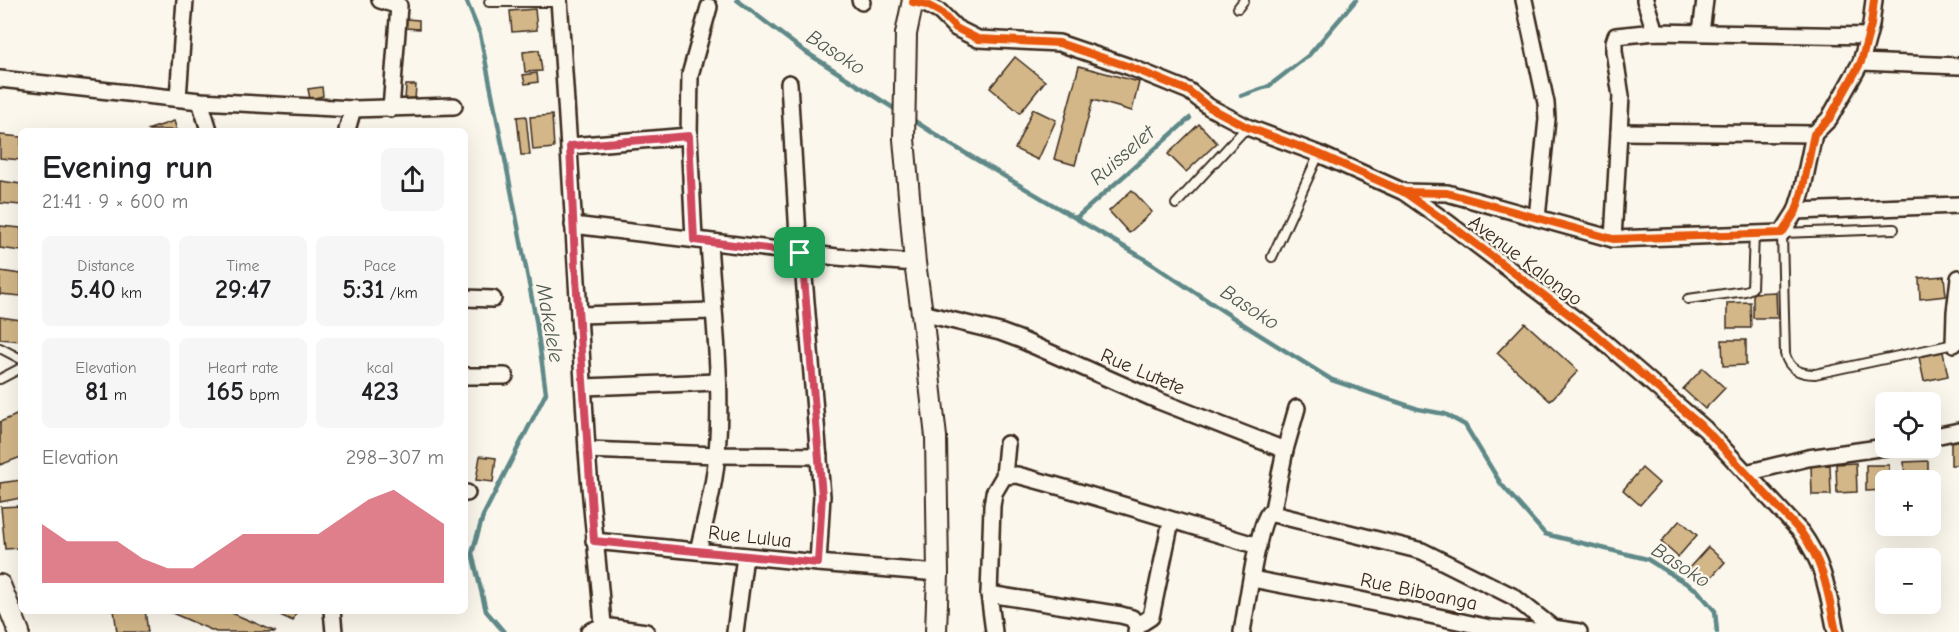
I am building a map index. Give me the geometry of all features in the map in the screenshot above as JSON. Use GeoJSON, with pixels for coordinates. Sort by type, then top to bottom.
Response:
{"type":"FeatureCollection","features":[{"type":"Feature","properties":{"kind":"street"},"geometry":{"type":"LineString","coordinates":[[178,98],[185,0]]}},
{"type":"Feature","properties":{"kind":"street"},"geometry":{"type":"LineString","coordinates":[[380,0],[399,6],[391,109]]}},
{"type":"Feature","properties":{"kind":"street"},"geometry":{"type":"LineString","coordinates":[[1524,0],[1546,103],[1537,218]]}},
{"type":"Feature","properties":{"kind":"street"},"geometry":{"type":"LineString","coordinates":[[1645,0],[1654,32]]}},
{"type":"Feature","properties":{"kind":"street"},"geometry":{"type":"LineString","coordinates":[[1701,32],[1705,0]]}},
{"type":"Feature","properties":{"kind":"street"},"geometry":{"type":"LineString","coordinates":[[1404,192],[1447,193],[1613,239],[1782,233],[1796,211],[1814,134],[1829,119],[1861,62],[1874,0]]}},
{"type":"Feature","properties":{"kind":"street"},"geometry":{"type":"LineString","coordinates":[[559,1],[594,541],[596,629],[646,632]]}},
{"type":"Feature","properties":{"kind":"street"},"geometry":{"type":"LineString","coordinates":[[913,1],[906,34],[904,139],[915,263],[936,437],[938,573],[936,632]]}},
{"type":"Feature","properties":{"kind":"street","name":"Avenue Kalongo"},"geometry":{"type":"LineString","coordinates":[[913,1],[940,12],[956,28],[978,39],[1059,43],[1130,67],[1189,91],[1209,107],[1247,126],[1319,154],[1404,192],[1578,320],[1705,429],[1801,532],[1814,549],[1825,578],[1836,632]]}},
{"type":"Feature","properties":{"kind":"street"},"geometry":{"type":"LineString","coordinates":[[698,552],[717,455],[718,382],[713,311],[689,136],[690,75],[709,7]]}},
{"type":"Feature","properties":{"kind":"street"},"geometry":{"type":"LineString","coordinates":[[1613,239],[1621,96],[1614,42],[1616,36],[1654,32],[1868,36]]}},
{"type":"Feature","properties":{"kind":"street"},"geometry":{"type":"LineString","coordinates":[[1861,62],[1959,66]]}},
{"type":"Feature","properties":{"kind":"street"},"geometry":{"type":"LineString","coordinates":[[0,79],[200,101],[353,109],[454,106]]}},
{"type":"Feature","properties":{"kind":"street"},"geometry":{"type":"LineString","coordinates":[[789,83],[800,253],[819,456],[822,508],[818,563]]}},
{"type":"Feature","properties":{"kind":"street"},"geometry":{"type":"LineString","coordinates":[[200,101],[208,128]]}},
{"type":"Feature","properties":{"kind":"street"},"geometry":{"type":"LineString","coordinates":[[348,128],[353,109]]}},
{"type":"Feature","properties":{"kind":"street"},"geometry":{"type":"LineString","coordinates":[[1619,132],[1814,134]]}},
{"type":"Feature","properties":{"kind":"street"},"geometry":{"type":"LineString","coordinates":[[570,146],[689,136]]}},
{"type":"Feature","properties":{"kind":"street"},"geometry":{"type":"LineString","coordinates":[[1796,211],[1959,205]]}},
{"type":"Feature","properties":{"kind":"street"},"geometry":{"type":"LineString","coordinates":[[573,225],[800,253],[915,263]]}},
{"type":"Feature","properties":{"kind":"street"},"geometry":{"type":"LineString","coordinates":[[1954,344],[1959,278]]}},
{"type":"Feature","properties":{"kind":"street"},"geometry":{"type":"LineString","coordinates":[[468,298],[493,299]]}},
{"type":"Feature","properties":{"kind":"street"},"geometry":{"type":"LineString","coordinates":[[579,315],[713,311]]}},
{"type":"Feature","properties":{"kind":"street","name":"Rue Lutete"},"geometry":{"type":"LineString","coordinates":[[922,313],[1000,332],[1019,339],[1159,401],[1285,450]]}},
{"type":"Feature","properties":{"kind":"street"},"geometry":{"type":"LineString","coordinates":[[468,376],[504,376]]}},
{"type":"Feature","properties":{"kind":"street"},"geometry":{"type":"LineString","coordinates":[[584,387],[718,382]]}},
{"type":"Feature","properties":{"kind":"street"},"geometry":{"type":"LineString","coordinates":[[1242,632],[1258,546],[1270,514],[1297,408]]}},
{"type":"Feature","properties":{"kind":"street"},"geometry":{"type":"LineString","coordinates":[[1941,435],[1959,431]]}},
{"type":"Feature","properties":{"kind":"street"},"geometry":{"type":"LineString","coordinates":[[994,632],[989,594],[992,506],[994,493],[1004,476],[1007,444]]}},
{"type":"Feature","properties":{"kind":"street"},"geometry":{"type":"LineString","coordinates":[[1746,473],[1808,458],[1875,449]]}},
{"type":"Feature","properties":{"kind":"street"},"geometry":{"type":"LineString","coordinates":[[587,450],[819,456]]}},
{"type":"Feature","properties":{"kind":"street"},"geometry":{"type":"LineString","coordinates":[[1004,476],[1017,475],[1090,494],[1258,546]]}},
{"type":"Feature","properties":{"kind":"street","name":"Rue Biboanga"},"geometry":{"type":"LineString","coordinates":[[1270,514],[1422,551],[1514,597],[1553,628]]}},
{"type":"Feature","properties":{"kind":"street"},"geometry":{"type":"LineString","coordinates":[[989,594],[1121,615],[1132,618],[1137,629],[1151,617],[1172,521]]}},
{"type":"Feature","properties":{"kind":"street","name":"Rue Lulua"},"geometry":{"type":"LineString","coordinates":[[594,541],[938,573]]}},
{"type":"Feature","properties":{"kind":"street"},"geometry":{"type":"LineString","coordinates":[[735,632],[745,556]]}},
{"type":"Feature","properties":{"kind":"street","name":"Rue Biboanga"},"geometry":{"type":"LineString","coordinates":[[1252,579],[1490,628],[1538,631],[1553,628]]}},
{"type":"Feature","properties":{"kind":"street"},"geometry":{"type":"LineString","coordinates":[[0,585],[13,626]]}},
{"type":"Feature","properties":{"kind":"street"},"geometry":{"type":"LineString","coordinates":[[332,614],[334,632]]}},
{"type":"Feature","properties":{"kind":"street"},"geometry":{"type":"LineString","coordinates":[[1553,628],[1579,632]]}},
{"type":"Feature","properties":{"kind":"lane"},"geometry":{"type":"LineString","coordinates":[[1238,8],[1244,0]]}},
{"type":"Feature","properties":{"kind":"lane"},"geometry":{"type":"LineString","coordinates":[[489,2],[559,1]]}},
{"type":"Feature","properties":{"kind":"lane"},"geometry":{"type":"LineString","coordinates":[[1176,204],[1247,126]]}},
{"type":"Feature","properties":{"kind":"lane"},"geometry":{"type":"LineString","coordinates":[[1272,257],[1319,154]]}},
{"type":"Feature","properties":{"kind":"lane"},"geometry":{"type":"LineString","coordinates":[[1894,230],[1782,233],[1787,362],[1803,374],[1815,374],[1954,344]]}},
{"type":"Feature","properties":{"kind":"lane"},"geometry":{"type":"LineString","coordinates":[[1688,299],[1752,288],[1754,234]]}},
{"type":"Feature","properties":{"kind":"lane"},"geometry":{"type":"LineString","coordinates":[[0,348],[18,357]]}},
{"type":"Feature","properties":{"kind":"lane"},"geometry":{"type":"LineString","coordinates":[[0,379],[18,370]]}},
{"type":"Feature","properties":{"kind":"building"},"geometry":{"type":"Polygon","coordinates":[[[535,9],[537,30],[512,32],[510,11],[535,9]]]}},
{"type":"Feature","properties":{"kind":"building"},"geometry":{"type":"Polygon","coordinates":[[[406,19],[419,20],[419,29],[406,28],[406,19]]]}},
{"type":"Feature","properties":{"kind":"building"},"geometry":{"type":"Polygon","coordinates":[[[539,50],[542,71],[525,72],[523,52],[539,50]]]}},
{"type":"Feature","properties":{"kind":"building"},"geometry":{"type":"Polygon","coordinates":[[[1015,57],[1045,81],[1020,113],[990,88],[1015,57]]]}},
{"type":"Feature","properties":{"kind":"building"},"geometry":{"type":"Polygon","coordinates":[[[1079,66],[1139,82],[1132,111],[1093,100],[1075,165],[1054,159],[1079,66]]]}},
{"type":"Feature","properties":{"kind":"building"},"geometry":{"type":"Polygon","coordinates":[[[537,73],[538,82],[525,84],[523,75],[537,73]]]}},
{"type":"Feature","properties":{"kind":"building"},"geometry":{"type":"Polygon","coordinates":[[[406,85],[416,85],[415,101],[405,100],[406,85]]]}},
{"type":"Feature","properties":{"kind":"building"},"geometry":{"type":"Polygon","coordinates":[[[322,87],[323,96],[310,99],[308,89],[322,87]]]}},
{"type":"Feature","properties":{"kind":"building"},"geometry":{"type":"Polygon","coordinates":[[[1033,109],[1056,120],[1038,160],[1015,149],[1033,109]]]}},
{"type":"Feature","properties":{"kind":"building"},"geometry":{"type":"Polygon","coordinates":[[[552,115],[554,148],[533,150],[530,117],[552,115]]]}},
{"type":"Feature","properties":{"kind":"building"},"geometry":{"type":"Polygon","coordinates":[[[526,116],[530,155],[521,155],[517,117],[526,116]]]}},
{"type":"Feature","properties":{"kind":"building"},"geometry":{"type":"Polygon","coordinates":[[[174,121],[176,128],[153,128],[174,121]]]}},
{"type":"Feature","properties":{"kind":"building"},"geometry":{"type":"Polygon","coordinates":[[[1199,124],[1217,143],[1186,172],[1168,154],[1199,124]]]}},
{"type":"Feature","properties":{"kind":"building"},"geometry":{"type":"Polygon","coordinates":[[[0,135],[18,137],[18,160],[0,158],[0,135]]]}},
{"type":"Feature","properties":{"kind":"building"},"geometry":{"type":"Polygon","coordinates":[[[0,181],[18,184],[18,205],[0,203],[0,181]]]}},
{"type":"Feature","properties":{"kind":"building"},"geometry":{"type":"Polygon","coordinates":[[[1132,190],[1152,212],[1129,233],[1109,211],[1132,190]]]}},
{"type":"Feature","properties":{"kind":"building"},"geometry":{"type":"Polygon","coordinates":[[[0,226],[18,228],[18,251],[0,248],[0,226]]]}},
{"type":"Feature","properties":{"kind":"building"},"geometry":{"type":"Polygon","coordinates":[[[0,271],[18,274],[18,296],[0,294],[0,271]]]}},
{"type":"Feature","properties":{"kind":"building"},"geometry":{"type":"Polygon","coordinates":[[[1944,276],[1946,296],[1920,299],[1919,278],[1944,276]]]}},
{"type":"Feature","properties":{"kind":"building"},"geometry":{"type":"Polygon","coordinates":[[[1776,292],[1777,318],[1753,318],[1753,293],[1776,292]]]}},
{"type":"Feature","properties":{"kind":"building"},"geometry":{"type":"Polygon","coordinates":[[[1750,302],[1751,328],[1727,328],[1727,303],[1750,302]]]}},
{"type":"Feature","properties":{"kind":"building"},"geometry":{"type":"Polygon","coordinates":[[[0,317],[18,320],[18,341],[0,339],[0,317]]]}},
{"type":"Feature","properties":{"kind":"building"},"geometry":{"type":"Polygon","coordinates":[[[1525,323],[1578,371],[1550,401],[1497,353],[1525,323]]]}},
{"type":"Feature","properties":{"kind":"building"},"geometry":{"type":"Polygon","coordinates":[[[1722,340],[1746,340],[1746,365],[1723,366],[1722,340]]]}},
{"type":"Feature","properties":{"kind":"building"},"geometry":{"type":"Polygon","coordinates":[[[1943,352],[1948,376],[1924,381],[1919,357],[1943,352]]]}},
{"type":"Feature","properties":{"kind":"building"},"geometry":{"type":"Polygon","coordinates":[[[1703,368],[1725,388],[1705,409],[1683,389],[1703,368]]]}},
{"type":"Feature","properties":{"kind":"building"},"geometry":{"type":"Polygon","coordinates":[[[18,414],[18,458],[0,465],[0,422],[18,414]]]}},
{"type":"Feature","properties":{"kind":"building"},"geometry":{"type":"Polygon","coordinates":[[[1951,439],[1959,439],[1959,465],[1951,465],[1951,439]]]}},
{"type":"Feature","properties":{"kind":"building"},"geometry":{"type":"Polygon","coordinates":[[[480,456],[496,458],[493,482],[476,480],[480,456]]]}},
{"type":"Feature","properties":{"kind":"building"},"geometry":{"type":"Polygon","coordinates":[[[1928,461],[1928,470],[1904,470],[1904,462],[1928,461]]]}},
{"type":"Feature","properties":{"kind":"building"},"geometry":{"type":"Polygon","coordinates":[[[1856,463],[1857,492],[1837,493],[1836,464],[1856,463]]]}},
{"type":"Feature","properties":{"kind":"building"},"geometry":{"type":"Polygon","coordinates":[[[1830,465],[1831,495],[1812,495],[1811,466],[1830,465]]]}},
{"type":"Feature","properties":{"kind":"building"},"geometry":{"type":"Polygon","coordinates":[[[1866,465],[1889,465],[1889,470],[1875,470],[1875,491],[1866,491],[1866,465]]]}},
{"type":"Feature","properties":{"kind":"building"},"geometry":{"type":"Polygon","coordinates":[[[1642,468],[1659,483],[1640,505],[1623,490],[1642,468]]]}},
{"type":"Feature","properties":{"kind":"building"},"geometry":{"type":"Polygon","coordinates":[[[18,480],[18,499],[0,502],[0,483],[18,480]]]}},
{"type":"Feature","properties":{"kind":"building"},"geometry":{"type":"Polygon","coordinates":[[[18,506],[18,548],[5,549],[1,507],[18,506]]]}},
{"type":"Feature","properties":{"kind":"building"},"geometry":{"type":"Polygon","coordinates":[[[1680,520],[1697,535],[1678,557],[1661,542],[1680,520]]]}},
{"type":"Feature","properties":{"kind":"building"},"geometry":{"type":"Polygon","coordinates":[[[1708,547],[1725,562],[1706,583],[1689,568],[1708,547]]]}},
{"type":"Feature","properties":{"kind":"building"},"geometry":{"type":"Polygon","coordinates":[[[115,614],[146,614],[148,632],[117,632],[115,614]]]}},
{"type":"Feature","properties":{"kind":"building"},"geometry":{"type":"Polygon","coordinates":[[[174,614],[234,614],[276,632],[216,632],[174,614]]]}},
{"type":"Feature","properties":{"kind":"building"},"geometry":{"type":"Polygon","coordinates":[[[278,614],[296,614],[293,621],[278,614]]]}},
{"type":"Feature","properties":{"kind":"waterway","name":"Makelele"},"geometry":{"type":"LineString","coordinates":[[466,0],[480,34],[536,320],[546,393],[483,516],[472,553],[486,611],[504,632]]}},
{"type":"Feature","properties":{"kind":"waterway","name":"Basoko"},"geometry":{"type":"LineString","coordinates":[[737,0],[801,49],[898,111]]}},
{"type":"Feature","properties":{"kind":"waterway","name":"Ruisselet"},"geometry":{"type":"LineString","coordinates":[[1241,96],[1269,86],[1309,55],[1356,0]]}},
{"type":"Feature","properties":{"kind":"waterway","name":"Basoko"},"geometry":{"type":"LineString","coordinates":[[910,118],[1143,258],[1332,380],[1418,409],[1445,414],[1465,425],[1501,484],[1545,534],[1647,559],[1697,590],[1715,611],[1717,632]]}},
{"type":"Feature","properties":{"kind":"waterway","name":"Ruisselet"},"geometry":{"type":"LineString","coordinates":[[1076,218],[1190,118]]}},
{"type":"Feature","properties":{"kind":"cycle path"},"geometry":{"type":"LineString","coordinates":[[1404,192],[1447,193],[1613,239],[1782,233],[1796,211],[1814,134],[1829,119],[1861,62],[1871,25],[1874,0]]}},
{"type":"Feature","properties":{"kind":"cycle path"},"geometry":{"type":"LineString","coordinates":[[913,2],[927,5],[940,12],[956,28],[978,39],[1059,43],[1130,67],[1189,91],[1209,107],[1247,127],[1319,154],[1404,192],[1595,334],[1705,429],[1801,532],[1809,544],[1825,580],[1836,632]]}},
{"type":"Feature","properties":{"kind":"route"},"geometry":{"type":"LineString","coordinates":[[689,136],[694,240],[800,253],[804,277],[822,496],[818,563],[594,541],[575,263],[570,146],[689,136]]}}]}
